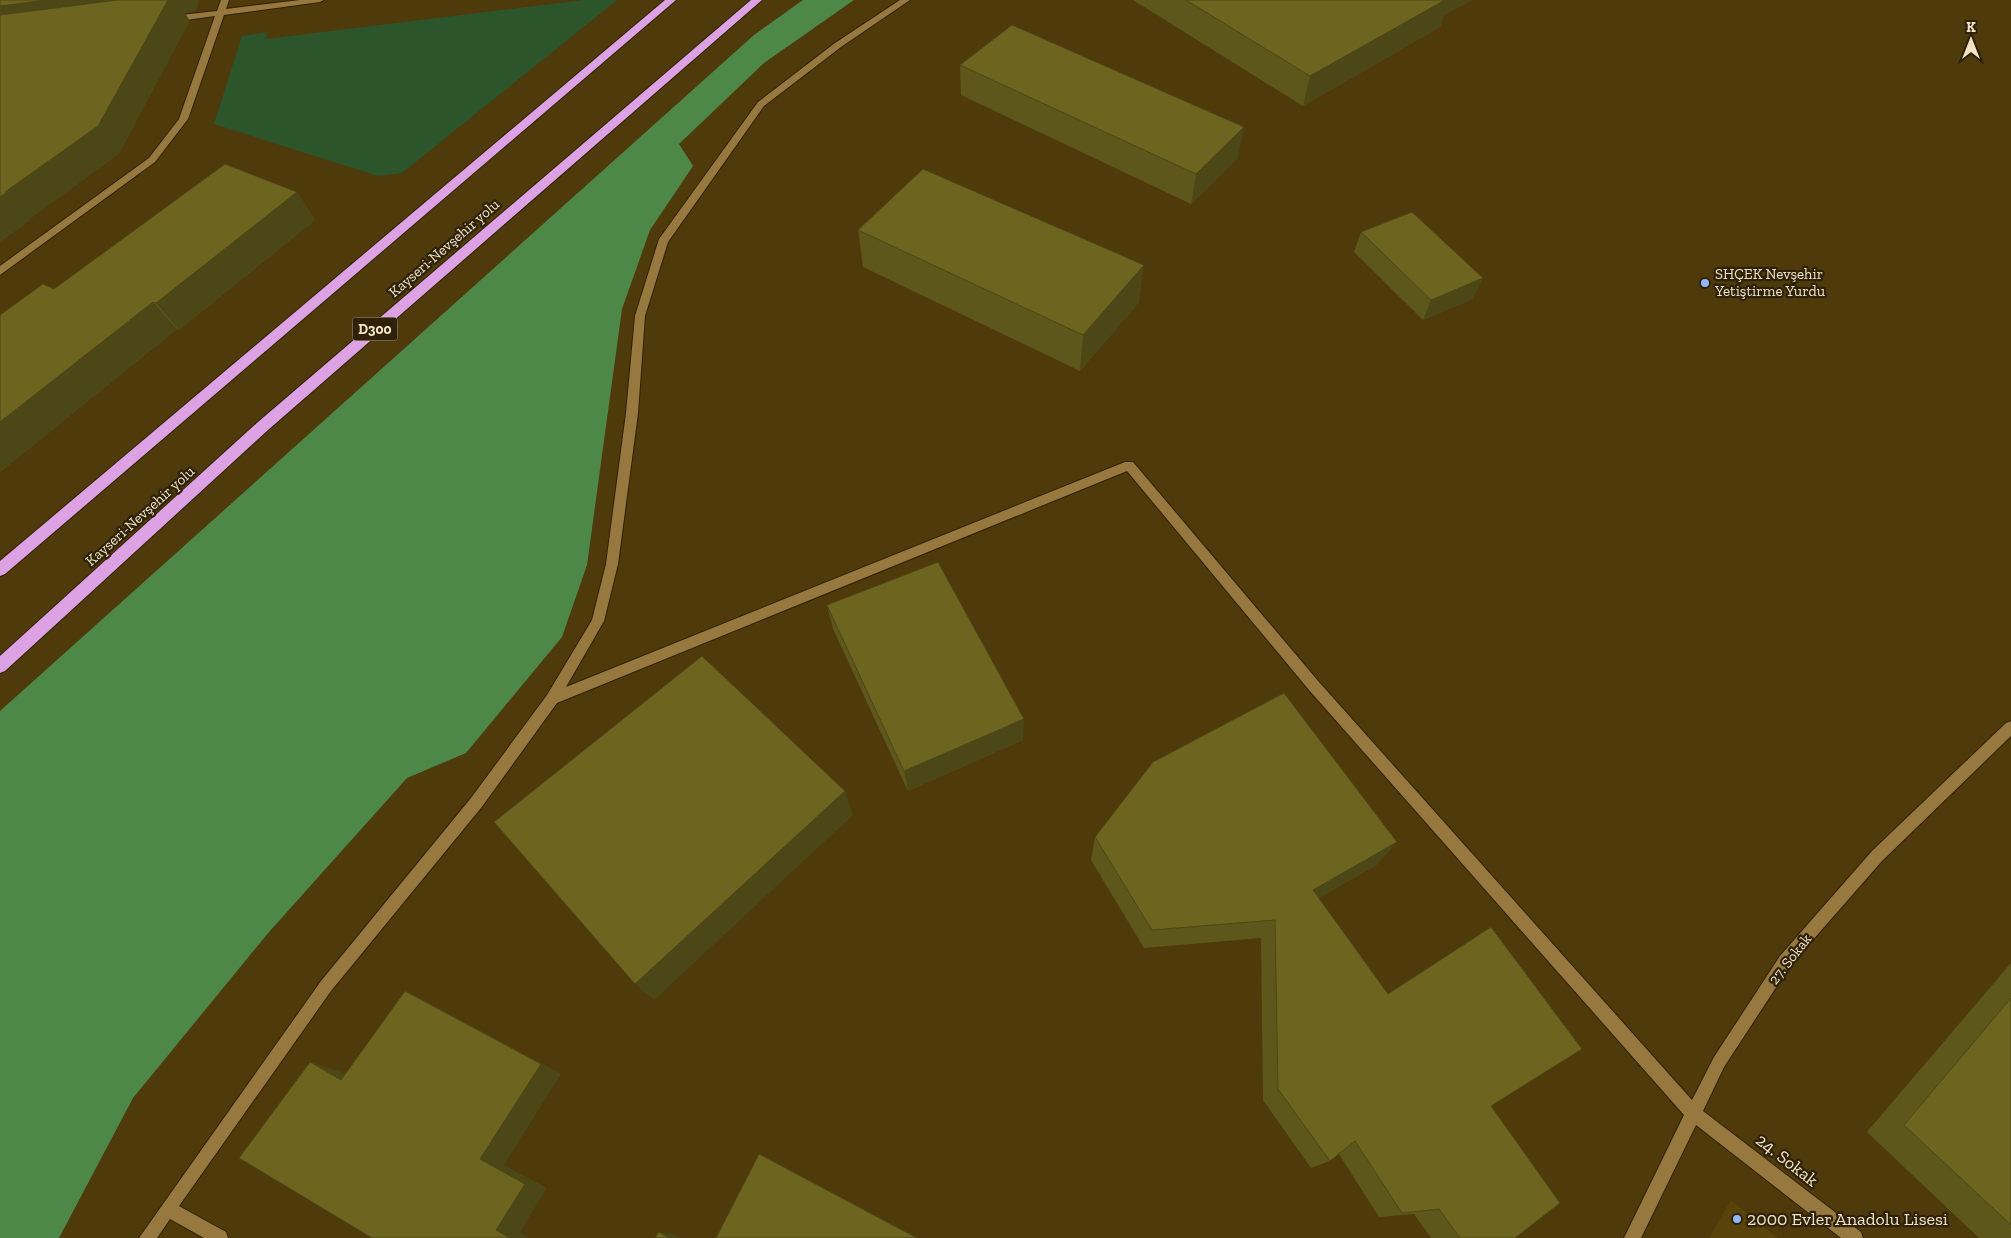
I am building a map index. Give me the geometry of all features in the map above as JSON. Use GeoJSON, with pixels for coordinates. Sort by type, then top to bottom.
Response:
{"type":"FeatureCollection","features":[{"type":"Feature","properties":{"kind":"highway"},"geometry":{"type":"LineString","coordinates":[[0,570],[671,0]]}},
{"type":"Feature","properties":{"kind":"highway","name":"Kayseri-Nevşehir yolu"},"geometry":{"type":"LineString","coordinates":[[0,666],[263,426],[757,0]]}},
{"type":"Feature","properties":{"kind":"street"},"geometry":{"type":"LineString","coordinates":[[0,271],[152,160],[183,119],[225,0]]}},
{"type":"Feature","properties":{"kind":"street"},"geometry":{"type":"LineString","coordinates":[[163,20],[320,0]]}},
{"type":"Feature","properties":{"kind":"street"},"geometry":{"type":"LineString","coordinates":[[147,1238],[326,986],[476,804],[552,699],[598,621],[612,564],[632,413],[640,316],[663,241],[761,104],[838,45],[906,0]]}},
{"type":"Feature","properties":{"kind":"street","name":"24. Sokak"},"geometry":{"type":"LineString","coordinates":[[552,699],[1129,465],[1314,686],[1694,1114],[1855,1238]]}},
{"type":"Feature","properties":{"kind":"street","name":"27. Sokak"},"geometry":{"type":"LineString","coordinates":[[1632,1238],[1719,1062],[1785,961],[1877,856],[2011,727]]}},
{"type":"Feature","properties":{"kind":"street"},"geometry":{"type":"LineString","coordinates":[[168,1209],[220,1238]]}},
{"type":"Feature","properties":{"kind":"shaded area","name":"2000 Evler Anadolu Lisesi"},"geometry":{"type":"Polygon","coordinates":[[[1731,1200],[1778,1238],[1709,1238],[1731,1200]]]}},
{"type":"Feature","properties":{"kind":"green space"},"geometry":{"type":"Polygon","coordinates":[[[584,0],[617,0],[402,173],[378,176],[214,124],[242,36],[267,32],[266,39],[584,0]]]}},
{"type":"Feature","properties":{"kind":"green space"},"geometry":{"type":"Polygon","coordinates":[[[803,0],[854,0],[764,63],[679,144],[693,166],[650,230],[622,309],[587,565],[562,637],[466,753],[407,778],[269,932],[133,1098],[59,1238],[0,1238],[0,711],[754,35],[803,0]]]}},
{"type":"Feature","properties":{"kind":"building"},"geometry":{"type":"Polygon","coordinates":[[[0,0],[47,0],[0,6],[0,0]]]}},
{"type":"Feature","properties":{"kind":"building"},"geometry":{"type":"Polygon","coordinates":[[[118,0],[168,0],[98,126],[0,197],[0,15],[118,0]]]}},
{"type":"Feature","properties":{"kind":"building"},"geometry":{"type":"Polygon","coordinates":[[[1186,0],[1445,0],[1310,76],[1186,0]]]}},
{"type":"Feature","properties":{"kind":"building"},"geometry":{"type":"Polygon","coordinates":[[[1012,25],[1244,127],[1196,174],[960,65],[1012,25]]]}},
{"type":"Feature","properties":{"kind":"building"},"geometry":{"type":"Polygon","coordinates":[[[225,164],[297,192],[0,422],[0,315],[43,284],[54,289],[225,164]]]}},
{"type":"Feature","properties":{"kind":"building"},"geometry":{"type":"Polygon","coordinates":[[[923,169],[1144,265],[1083,335],[858,230],[923,169]]]}},
{"type":"Feature","properties":{"kind":"building"},"geometry":{"type":"Polygon","coordinates":[[[1412,212],[1483,278],[1431,300],[1361,232],[1412,212]]]}},
{"type":"Feature","properties":{"kind":"building"},"geometry":{"type":"Polygon","coordinates":[[[938,562],[1024,719],[904,771],[827,605],[938,562]]]}},
{"type":"Feature","properties":{"kind":"building"},"geometry":{"type":"Polygon","coordinates":[[[702,656],[845,791],[635,984],[494,822],[702,656]]]}},
{"type":"Feature","properties":{"kind":"building"},"geometry":{"type":"Polygon","coordinates":[[[1284,693],[1397,842],[1313,890],[1388,994],[1491,927],[1582,1049],[1491,1106],[1560,1203],[1515,1238],[1460,1238],[1439,1209],[1402,1213],[1355,1141],[1330,1161],[1278,1089],[1275,920],[1152,930],[1095,837],[1153,762],[1284,693]]]}},
{"type":"Feature","properties":{"kind":"building"},"geometry":{"type":"Polygon","coordinates":[[[405,991],[541,1064],[480,1159],[525,1184],[496,1230],[510,1238],[372,1238],[239,1158],[310,1062],[341,1080],[405,991]]]}},
{"type":"Feature","properties":{"kind":"building"},"geometry":{"type":"Polygon","coordinates":[[[2011,998],[2011,1225],[1904,1125],[2011,998]]]}},
{"type":"Feature","properties":{"kind":"building"},"geometry":{"type":"Polygon","coordinates":[[[759,1154],[917,1238],[716,1238],[759,1154]]]}},
{"type":"Feature","properties":{"kind":"building"},"geometry":{"type":"Polygon","coordinates":[[[659,1232],[669,1238],[655,1238],[659,1232]]]}},
{"type":"Feature","properties":{"kind":"place","name":"SHÇEK Nevşehir Yetiştirme Yurdu"},"geometry":{"type":"Point","coordinates":[1705,283]}},
{"type":"Feature","properties":{"kind":"place","name":"2000 Evler Anadolu Lisesi"},"geometry":{"type":"Point","coordinates":[1737,1219]}}]}
